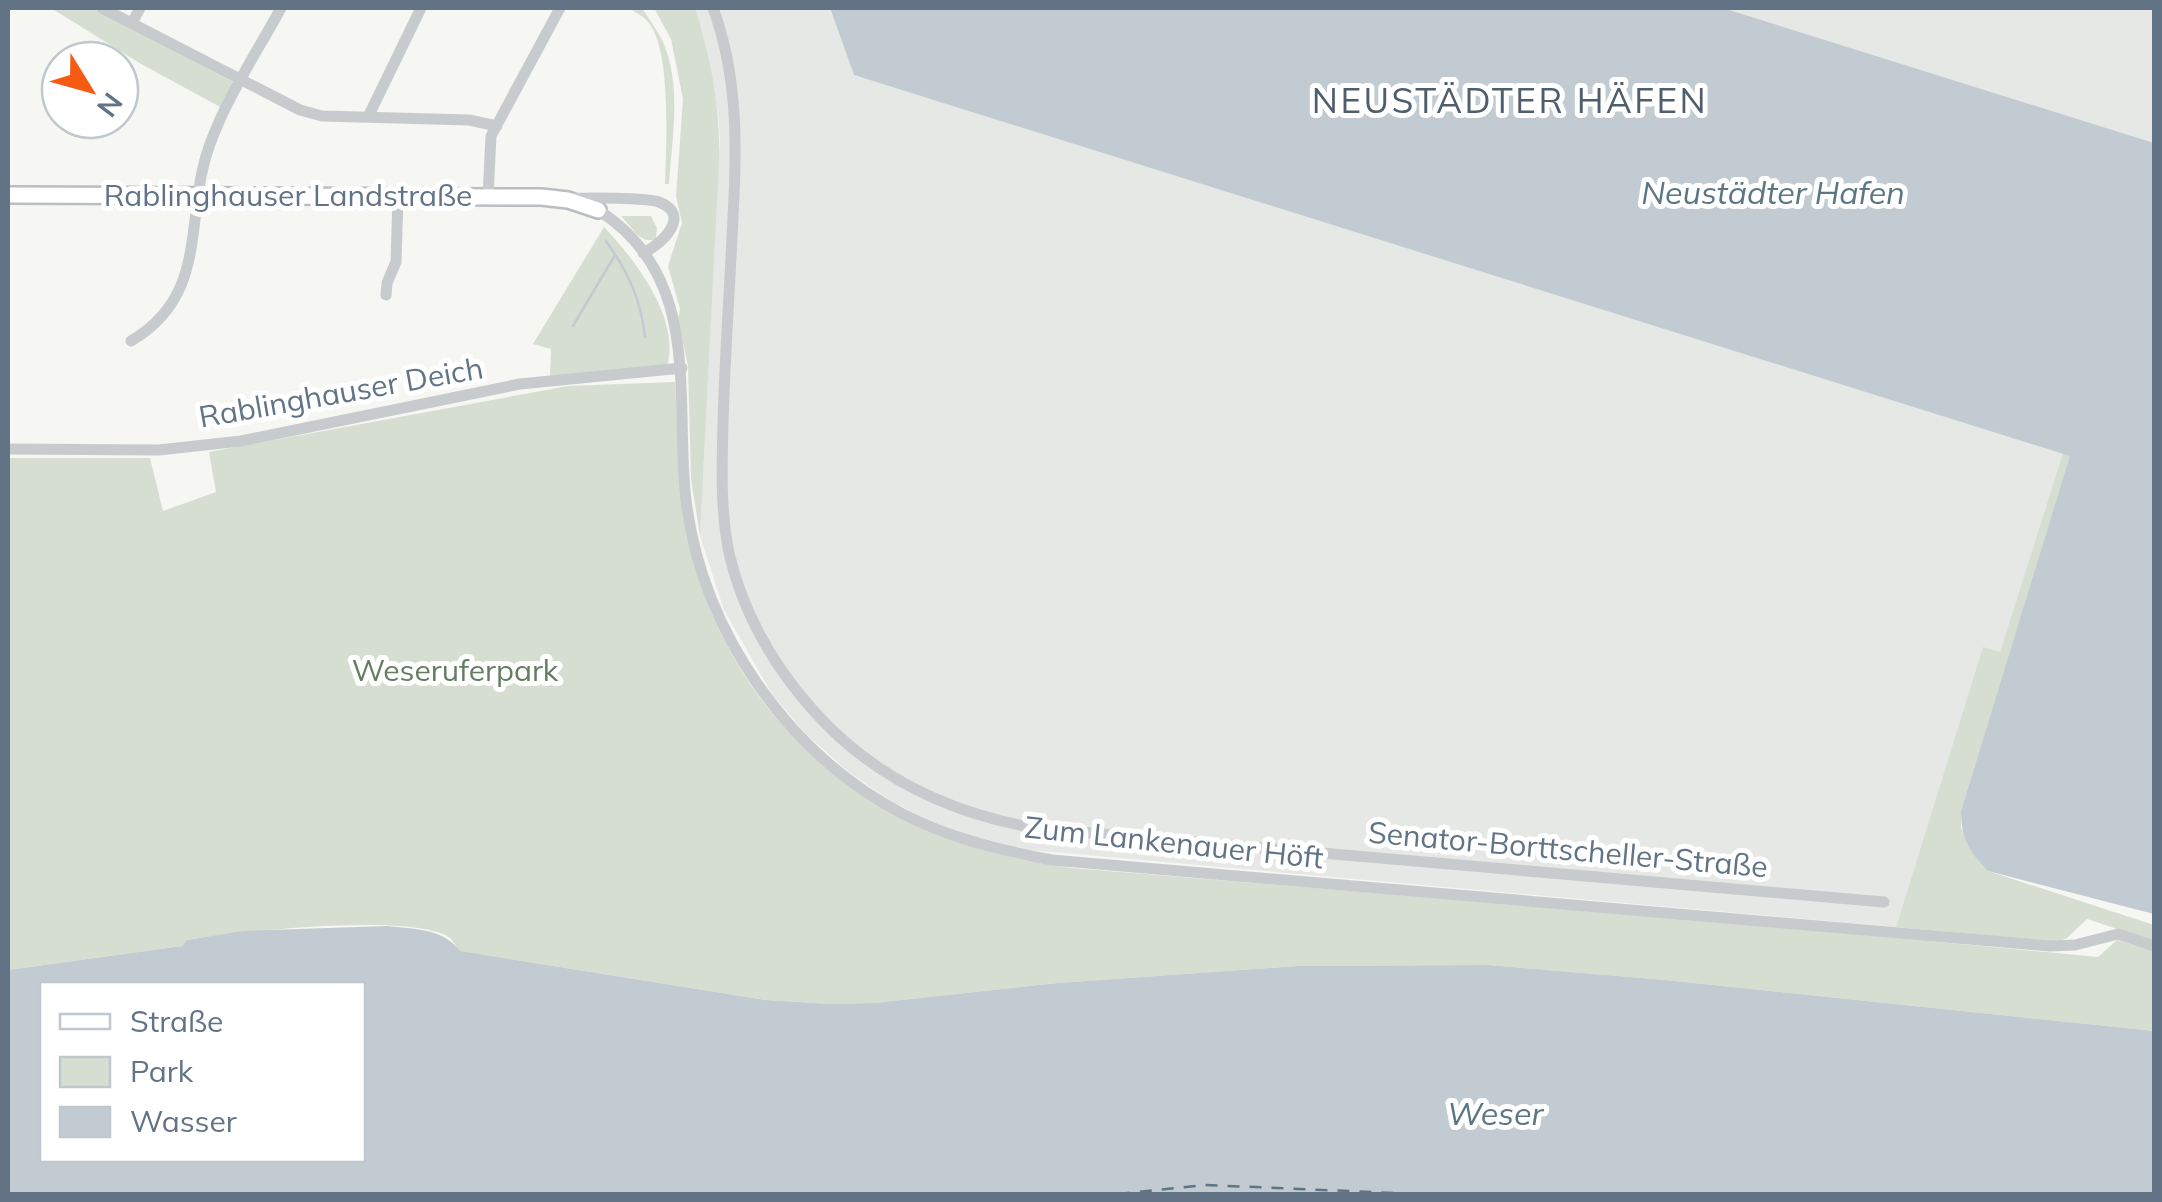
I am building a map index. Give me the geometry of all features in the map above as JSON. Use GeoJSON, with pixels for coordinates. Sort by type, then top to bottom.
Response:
{"type":"FeatureCollection","features":[{"type":"Feature","properties":{"kind":"street"},"geometry":{"type":"LineString","coordinates":[[102,8],[300,110],[322,116],[469,120],[497,126]]}},
{"type":"Feature","properties":{"kind":"street"},"geometry":{"type":"LineString","coordinates":[[132,23],[140,8]]}},
{"type":"Feature","properties":{"kind":"street"},"geometry":{"type":"LineString","coordinates":[[131,341],[158,322],[180,298],[192,256],[196,196],[212,140],[281,8]]}},
{"type":"Feature","properties":{"kind":"street"},"geometry":{"type":"LineString","coordinates":[[368,117],[422,8]]}},
{"type":"Feature","properties":{"kind":"street"},"geometry":{"type":"LineString","coordinates":[[488,197],[491,136],[560,8]]}},
{"type":"Feature","properties":{"kind":"street","name":"Senator-Borttscheller-Straße"},"geometry":{"type":"LineString","coordinates":[[713,8],[723,36],[737,131],[721,482],[730,558],[760,636],[780,668],[821,719],[871,764],[924,795],[952,806],[985,818],[1035,828],[1884,902]]}},
{"type":"Feature","properties":{"kind":"street","name":"Rablinghauser Landstraße"},"geometry":{"type":"LineString","coordinates":[[8,195],[644,200],[664,205],[671,212],[673,226],[669,238],[643,253]]}},
{"type":"Feature","properties":{"kind":"street"},"geometry":{"type":"LineString","coordinates":[[386,295],[386,284],[396,262],[398,197]]}},
{"type":"Feature","properties":{"kind":"street","name":"Rablinghauser Landstraße"},"geometry":{"type":"LineString","coordinates":[[568,200],[598,210]]}},
{"type":"Feature","properties":{"kind":"street","name":"Zum Lankenauer Höft"},"geometry":{"type":"LineString","coordinates":[[598,210],[617,224],[643,253],[667,299],[680,342],[686,500],[701,570],[736,650],[786,722],[830,765],[870,794],[931,827],[988,848],[1052,860],[2050,946],[2075,945],[2118,934],[2154,946]]}},
{"type":"Feature","properties":{"kind":"street","name":"Rablinghauser Deich"},"geometry":{"type":"LineString","coordinates":[[8,449],[159,450],[240,441],[520,384],[682,368]]}},
{"type":"Feature","properties":{"kind":"shaded area"},"geometry":{"type":"Polygon","coordinates":[[[695,8],[830,8],[854,75],[2063,453],[2000,653],[1983,648],[1896,927],[1029,850],[962,833],[924,818],[850,773],[807,735],[772,694],[724,610],[700,536],[720,139],[718,112],[695,8]]]}},
{"type":"Feature","properties":{"kind":"shaded area"},"geometry":{"type":"Polygon","coordinates":[[[1723,8],[2154,8],[2154,143],[1723,8]]]}},
{"type":"Feature","properties":{"kind":"green space"},"geometry":{"type":"Polygon","coordinates":[[[51,8],[92,8],[231,81],[234,84],[224,109],[140,63],[140,40],[102,40],[51,8]]]}},
{"type":"Feature","properties":{"kind":"green space"},"geometry":{"type":"Polygon","coordinates":[[[629,8],[642,8],[669,59],[674,112],[669,184],[665,184],[666,100],[661,54],[648,22],[629,8]]]}},
{"type":"Feature","properties":{"kind":"green space"},"geometry":{"type":"Polygon","coordinates":[[[654,8],[695,8],[717,104],[719,164],[700,536],[691,479],[688,366],[678,320],[680,309],[668,266],[682,223],[676,196],[683,99],[671,39],[654,8]]]}},
{"type":"Feature","properties":{"kind":"green space"},"geometry":{"type":"Polygon","coordinates":[[[621,216],[651,216],[657,228],[656,239],[641,237],[621,216]]]}},
{"type":"Feature","properties":{"kind":"green space"},"geometry":{"type":"Polygon","coordinates":[[[604,227],[641,273],[661,310],[670,348],[667,367],[550,376],[551,349],[533,344],[604,227]]]}},
{"type":"Feature","properties":{"kind":"green space","name":"Weseruferpark"},"geometry":{"type":"Polygon","coordinates":[[[675,382],[682,458],[702,585],[711,612],[740,668],[769,710],[803,747],[841,779],[927,829],[973,847],[1072,868],[2098,957],[2117,940],[2154,951],[2154,1031],[1489,965],[1297,966],[830,1004],[765,1000],[459,951],[450,938],[430,930],[400,926],[282,929],[187,940],[182,946],[8,970],[8,458],[150,458],[163,511],[216,492],[209,452],[568,386],[675,382]]]}},
{"type":"Feature","properties":{"kind":"green space"},"geometry":{"type":"Polygon","coordinates":[[[2063,453],[2071,456],[1961,811],[1961,828],[1988,871],[2154,925],[2154,941],[2087,919],[2057,942],[1896,927],[1983,647],[2000,652],[2063,453]]]}},
{"type":"Feature","properties":{"kind":"water","name":"Neustädter Hafen"},"geometry":{"type":"Polygon","coordinates":[[[830,8],[1723,8],[2154,143],[2154,914],[1988,871],[1971,850],[1963,829],[1961,811],[2070,456],[854,75],[830,8]]]}},
{"type":"Feature","properties":{"kind":"water","name":"Weser"},"geometry":{"type":"Polygon","coordinates":[[[387,926],[436,934],[460,951],[765,1000],[830,1004],[1297,966],[1489,965],[2154,1031],[2154,1194],[8,1194],[8,970],[182,946],[187,940],[243,931],[387,926]]]}},
{"type":"Feature","properties":{"kind":"waterway"},"geometry":{"type":"LineString","coordinates":[[606,241],[632,286],[645,337]]}},
{"type":"Feature","properties":{"kind":"waterway"},"geometry":{"type":"LineString","coordinates":[[573,326],[615,255]]}},
{"type":"Feature","properties":{"kind":"ferry route"},"geometry":{"type":"LineString","coordinates":[[1118,1194],[1206,1185],[1418,1194]]}},
{"type":"Feature","properties":{"kind":"district","name":"NEUSTÄDTER HÄFEN"},"geometry":{"type":"Point","coordinates":[1510,101]}}]}
